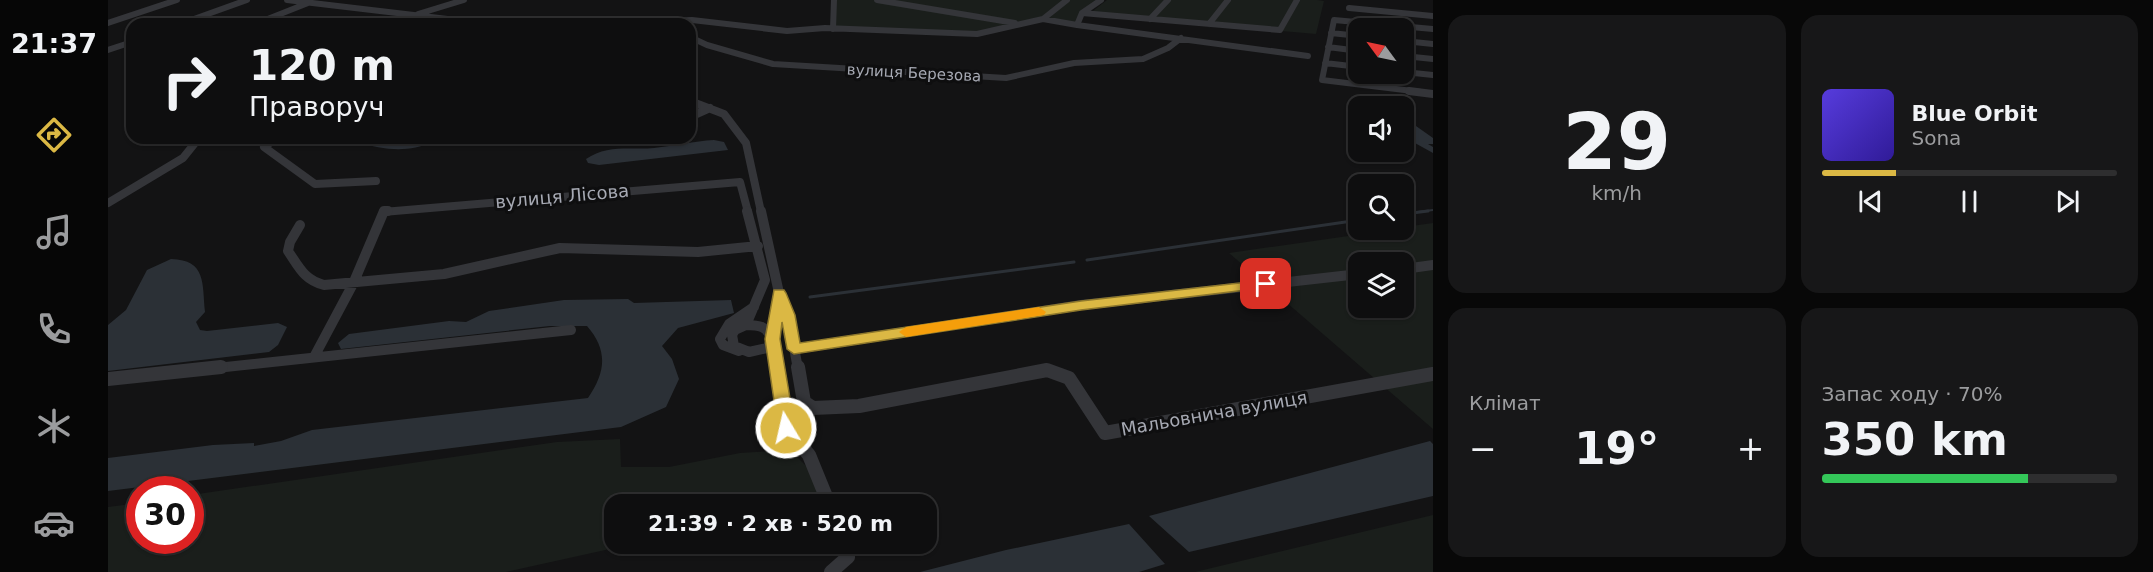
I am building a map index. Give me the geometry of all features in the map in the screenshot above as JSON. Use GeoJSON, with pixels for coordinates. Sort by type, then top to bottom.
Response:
{"type":"FeatureCollection","features":[{"type":"Feature","properties":{"kind":"street"},"geometry":{"type":"LineString","coordinates":[[108,23],[177,0]]}},
{"type":"Feature","properties":{"kind":"street"},"geometry":{"type":"LineString","coordinates":[[197,18],[247,0]]}},
{"type":"Feature","properties":{"kind":"street"},"geometry":{"type":"LineString","coordinates":[[287,0],[439,18]]}},
{"type":"Feature","properties":{"kind":"street"},"geometry":{"type":"LineString","coordinates":[[414,15],[464,0]]}},
{"type":"Feature","properties":{"kind":"street"},"geometry":{"type":"LineString","coordinates":[[833,29],[834,0]]}},
{"type":"Feature","properties":{"kind":"street"},"geometry":{"type":"LineString","coordinates":[[877,0],[1018,24]]}},
{"type":"Feature","properties":{"kind":"street"},"geometry":{"type":"LineString","coordinates":[[1042,19],[1067,0]]}},
{"type":"Feature","properties":{"kind":"street"},"geometry":{"type":"LineString","coordinates":[[1077,25],[1082,13],[1101,0]]}},
{"type":"Feature","properties":{"kind":"street"},"geometry":{"type":"LineString","coordinates":[[1150,19],[1168,0]]}},
{"type":"Feature","properties":{"kind":"street"},"geometry":{"type":"LineString","coordinates":[[1209,24],[1228,0]]}},
{"type":"Feature","properties":{"kind":"street"},"geometry":{"type":"LineString","coordinates":[[1082,13],[1280,30],[1297,0]]}},
{"type":"Feature","properties":{"kind":"street"},"geometry":{"type":"LineString","coordinates":[[270,18],[309,3]]}},
{"type":"Feature","properties":{"kind":"street"},"geometry":{"type":"LineString","coordinates":[[954,13],[961,5]]}},
{"type":"Feature","properties":{"kind":"street"},"geometry":{"type":"LineString","coordinates":[[1349,8],[1433,16]]}},
{"type":"Feature","properties":{"kind":"street"},"geometry":{"type":"LineString","coordinates":[[418,18],[422,16]]}},
{"type":"Feature","properties":{"kind":"street"},"geometry":{"type":"LineString","coordinates":[[696,20],[787,31],[833,29],[977,34],[1042,19],[1308,56]]}},
{"type":"Feature","properties":{"kind":"street"},"geometry":{"type":"LineString","coordinates":[[1433,30],[1334,20],[1322,80],[1433,94]]}},
{"type":"Feature","properties":{"kind":"street"},"geometry":{"type":"LineString","coordinates":[[1331,33],[1348,35]]}},
{"type":"Feature","properties":{"kind":"street","name":"вулиця Березова"},"geometry":{"type":"LineString","coordinates":[[696,40],[774,64],[994,78],[1027,76],[1074,63],[1140,61],[1167,48],[1181,38]]}},
{"type":"Feature","properties":{"kind":"street"},"geometry":{"type":"LineString","coordinates":[[1414,42],[1433,44]]}},
{"type":"Feature","properties":{"kind":"street"},"geometry":{"type":"LineString","coordinates":[[108,50],[126,44]]}},
{"type":"Feature","properties":{"kind":"street"},"geometry":{"type":"LineString","coordinates":[[1328,47],[1348,50]]}},
{"type":"Feature","properties":{"kind":"street"},"geometry":{"type":"LineString","coordinates":[[1414,57],[1433,59]]}},
{"type":"Feature","properties":{"kind":"street"},"geometry":{"type":"LineString","coordinates":[[1325,63],[1348,66]]}},
{"type":"Feature","properties":{"kind":"street"},"geometry":{"type":"LineString","coordinates":[[1414,73],[1433,75]]}},
{"type":"Feature","properties":{"kind":"street"},"geometry":{"type":"LineString","coordinates":[[696,103],[724,114],[746,143],[779,293],[788,315],[794,349],[1081,305],[1348,275]]}},
{"type":"Feature","properties":{"kind":"street"},"geometry":{"type":"LineString","coordinates":[[696,114],[710,108]]}},
{"type":"Feature","properties":{"kind":"street"},"geometry":{"type":"LineString","coordinates":[[108,203],[183,158],[194,144]]}},
{"type":"Feature","properties":{"kind":"street"},"geometry":{"type":"LineString","coordinates":[[268,144],[264,147],[315,184],[376,181]]}},
{"type":"Feature","properties":{"kind":"street","name":"вулиця Лісова"},"geometry":{"type":"LineString","coordinates":[[353,284],[384,211],[740,182],[758,246]]}},
{"type":"Feature","properties":{"kind":"street"},"geometry":{"type":"LineString","coordinates":[[300,225],[290,242],[288,251],[305,277],[312,282],[324,285],[444,274],[560,248],[698,252],[758,246],[765,280],[754,307],[750,325]]}},
{"type":"Feature","properties":{"kind":"street"},"geometry":{"type":"LineString","coordinates":[[1414,267],[1433,265]]}},
{"type":"Feature","properties":{"kind":"street"},"geometry":{"type":"LineString","coordinates":[[314,357],[353,284]]}},
{"type":"Feature","properties":{"kind":"street"},"geometry":{"type":"LineString","coordinates":[[754,307],[733,319],[724,329],[720,339],[723,345],[732,350],[742,351],[762,351],[767,348],[772,339],[779,293]]}},
{"type":"Feature","properties":{"kind":"street"},"geometry":{"type":"LineString","coordinates":[[750,325],[776,309]]}},
{"type":"Feature","properties":{"kind":"street"},"geometry":{"type":"LineString","coordinates":[[742,351],[732,344],[732,335],[740,327],[750,325],[765,327],[769,331],[786,428],[809,455],[825,494]]}},
{"type":"Feature","properties":{"kind":"street"},"geometry":{"type":"LineString","coordinates":[[108,379],[571,330]]}},
{"type":"Feature","properties":{"kind":"street","name":"Мальовнича вулиця"},"geometry":{"type":"LineString","coordinates":[[794,349],[804,402],[813,408],[860,406],[1047,370],[1069,378],[1105,433],[1433,374]]}},
{"type":"Feature","properties":{"kind":"street"},"geometry":{"type":"LineString","coordinates":[[831,572],[848,557],[847,554]]}},
{"type":"Feature","properties":{"kind":"shaded area"},"geometry":{"type":"Polygon","coordinates":[[[833,0],[1100,0],[1082,13],[1077,25],[1043,19],[977,34],[833,29],[833,0]]]}},
{"type":"Feature","properties":{"kind":"shaded area"},"geometry":{"type":"Polygon","coordinates":[[[1107,0],[1324,1],[1316,34],[1089,14],[1107,0]]]}},
{"type":"Feature","properties":{"kind":"shaded area"},"geometry":{"type":"Polygon","coordinates":[[[1414,126],[1433,138],[1433,144],[1428,144],[1433,147],[1433,153],[1414,143],[1414,126]]]}},
{"type":"Feature","properties":{"kind":"shaded area"},"geometry":{"type":"Polygon","coordinates":[[[699,141],[724,142],[728,150],[599,165],[588,163],[586,159],[611,149],[654,148],[696,144],[699,141]]]}},
{"type":"Feature","properties":{"kind":"shaded area"},"geometry":{"type":"Polygon","coordinates":[[[365,144],[426,144],[405,149],[365,144]]]}},
{"type":"Feature","properties":{"kind":"shaded area"},"geometry":{"type":"Polygon","coordinates":[[[1433,223],[1433,429],[1229,253],[1348,236],[1348,240],[1414,240],[1414,226],[1433,223]]]}},
{"type":"Feature","properties":{"kind":"shaded area"},"geometry":{"type":"Polygon","coordinates":[[[171,259],[183,260],[191,264],[200,275],[205,312],[196,322],[200,330],[278,323],[287,327],[278,345],[269,352],[108,371],[108,325],[126,310],[147,270],[171,259]]]}},
{"type":"Feature","properties":{"kind":"shaded area"},"geometry":{"type":"Polygon","coordinates":[[[628,299],[634,303],[731,300],[734,313],[678,328],[662,346],[672,359],[679,379],[666,407],[621,427],[204,479],[204,476],[126,476],[126,489],[108,491],[108,458],[213,445],[254,443],[254,446],[281,441],[312,430],[588,398],[598,379],[602,361],[599,344],[587,326],[550,326],[341,349],[338,343],[349,334],[449,321],[466,322],[489,311],[564,300],[628,299]]]}},
{"type":"Feature","properties":{"kind":"shaded area"},"geometry":{"type":"Polygon","coordinates":[[[620,439],[621,467],[669,467],[740,453],[790,450],[819,479],[817,494],[604,494],[604,550],[506,572],[108,572],[108,507],[126,505],[126,554],[204,554],[204,493],[557,442],[620,439]]]}},
{"type":"Feature","properties":{"kind":"shaded area"},"geometry":{"type":"Polygon","coordinates":[[[1430,441],[1433,444],[1433,496],[1189,552],[1149,516],[1430,441]]]}},
{"type":"Feature","properties":{"kind":"shaded area"},"geometry":{"type":"Polygon","coordinates":[[[1433,515],[1433,572],[1195,572],[1433,515]]]}},
{"type":"Feature","properties":{"kind":"shaded area"},"geometry":{"type":"Polygon","coordinates":[[[1129,524],[1165,564],[1139,572],[920,572],[1006,550],[1129,524]]]}},
{"type":"Feature","properties":{"kind":"waterway"},"geometry":{"type":"LineString","coordinates":[[1417,212],[1433,210]]}},
{"type":"Feature","properties":{"kind":"waterway"},"geometry":{"type":"LineString","coordinates":[[1414,213],[1428,211]]}},
{"type":"Feature","properties":{"kind":"waterway"},"geometry":{"type":"LineString","coordinates":[[1087,260],[1348,222]]}},
{"type":"Feature","properties":{"kind":"waterway"},"geometry":{"type":"LineString","coordinates":[[810,297],[1074,262]]}},
{"type":"Feature","properties":{"kind":"slow traffic"},"geometry":{"type":"LineString","coordinates":[[906,332],[1039,312]]}},
{"type":"Feature","properties":{"kind":"route"},"geometry":{"type":"LineString","coordinates":[[786,428],[772,339],[779,293],[788,315],[794,349],[1081,305],[1266,284]]}}]}
